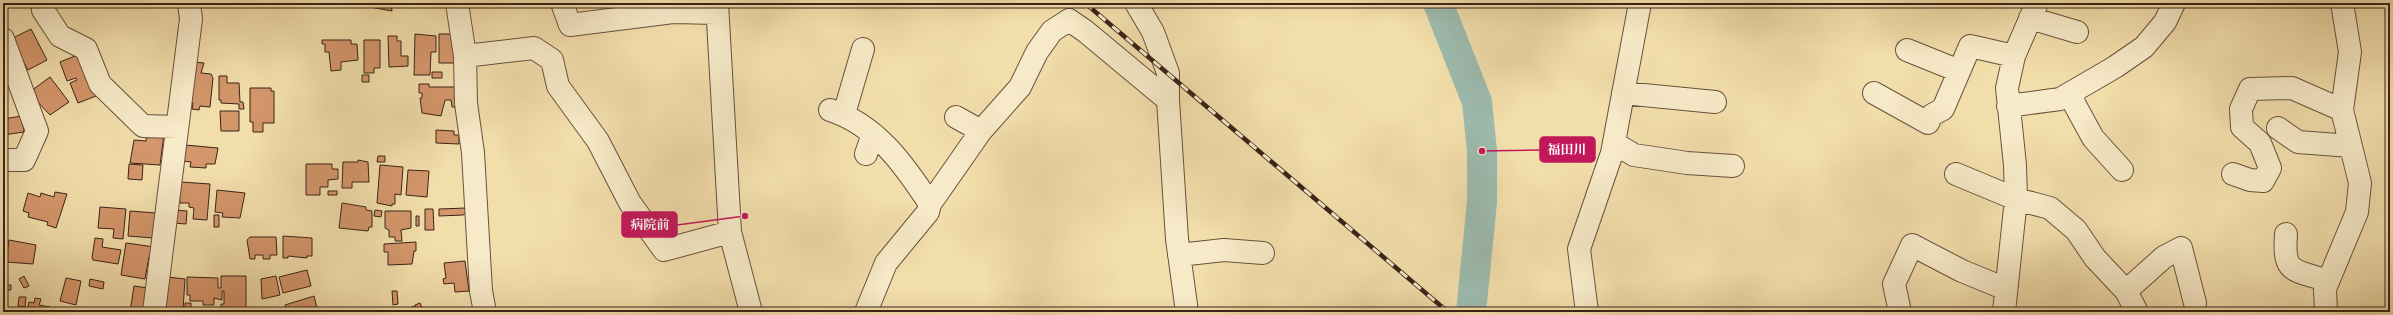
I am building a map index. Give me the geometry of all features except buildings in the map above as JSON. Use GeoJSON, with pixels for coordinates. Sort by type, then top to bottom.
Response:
{"type":"FeatureCollection","features":[{"type":"Feature","properties":{"kind":"street"},"geometry":{"type":"LineString","coordinates":[[42,3],[43,10],[60,36],[86,49],[100,84],[143,126],[177,127]]}},
{"type":"Feature","properties":{"kind":"street"},"geometry":{"type":"LineString","coordinates":[[154,312],[191,18],[189,3]]}},
{"type":"Feature","properties":{"kind":"street"},"geometry":{"type":"LineString","coordinates":[[457,3],[465,56],[466,103],[473,153],[481,291],[485,312]]}},
{"type":"Feature","properties":{"kind":"street"},"geometry":{"type":"LineString","coordinates":[[562,3],[570,25],[717,8],[730,232],[751,312]]}},
{"type":"Feature","properties":{"kind":"street"},"geometry":{"type":"LineString","coordinates":[[1136,3],[1153,32],[1168,73],[1168,100],[1179,254],[1187,312]]}},
{"type":"Feature","properties":{"kind":"street"},"geometry":{"type":"LineString","coordinates":[[1587,312],[1579,248],[1614,143],[1640,3]]}},
{"type":"Feature","properties":{"kind":"street"},"geometry":{"type":"LineString","coordinates":[[2008,106],[2060,99],[2069,94],[2144,47],[2165,22],[2174,3]]}},
{"type":"Feature","properties":{"kind":"street"},"geometry":{"type":"LineString","coordinates":[[2326,312],[2325,289],[2357,212],[2360,183],[2342,110],[2350,52],[2342,3]]}},
{"type":"Feature","properties":{"kind":"street"},"geometry":{"type":"LineString","coordinates":[[2004,312],[2016,199],[2016,165],[2007,88],[2014,56],[2034,10],[2078,32]]}},
{"type":"Feature","properties":{"kind":"street"},"geometry":{"type":"LineString","coordinates":[[866,312],[886,263],[928,212],[930,204],[981,130],[1020,87],[1037,52],[1052,31],[1069,20],[1086,31],[1168,100]]}},
{"type":"Feature","properties":{"kind":"street"},"geometry":{"type":"LineString","coordinates":[[3,39],[37,131],[24,160],[3,160]]}},
{"type":"Feature","properties":{"kind":"street"},"geometry":{"type":"LineString","coordinates":[[1874,93],[1928,123],[1932,115],[1943,109],[1970,46],[2014,56]]}},
{"type":"Feature","properties":{"kind":"street"},"geometry":{"type":"LineString","coordinates":[[465,56],[534,48],[552,60],[558,86],[598,141],[630,203],[664,250],[730,232]]}},
{"type":"Feature","properties":{"kind":"street"},"geometry":{"type":"LineString","coordinates":[[863,49],[837,112],[850,116],[873,134],[908,171],[930,204]]}},
{"type":"Feature","properties":{"kind":"street"},"geometry":{"type":"LineString","coordinates":[[1907,50],[1959,71]]}},
{"type":"Feature","properties":{"kind":"street"},"geometry":{"type":"LineString","coordinates":[[2233,174],[2250,180],[2263,180],[2270,168],[2260,142],[2242,127],[2241,110],[2250,89],[2292,88],[2342,110]]}},
{"type":"Feature","properties":{"kind":"street"},"geometry":{"type":"LineString","coordinates":[[1623,93],[1715,102]]}},
{"type":"Feature","properties":{"kind":"street"},"geometry":{"type":"LineString","coordinates":[[2069,94],[2093,138],[2122,170]]}},
{"type":"Feature","properties":{"kind":"street"},"geometry":{"type":"LineString","coordinates":[[956,117],[981,130]]}},
{"type":"Feature","properties":{"kind":"street"},"geometry":{"type":"LineString","coordinates":[[2278,128],[2298,142],[2351,146]]}},
{"type":"Feature","properties":{"kind":"street"},"geometry":{"type":"LineString","coordinates":[[866,154],[873,134]]}},
{"type":"Feature","properties":{"kind":"street"},"geometry":{"type":"LineString","coordinates":[[1614,143],[1634,155],[1687,163],[1733,166]]}},
{"type":"Feature","properties":{"kind":"street"},"geometry":{"type":"LineString","coordinates":[[1956,174],[2016,199],[2050,208],[2076,230],[2095,258],[2126,291],[2137,312]]}},
{"type":"Feature","properties":{"kind":"street"},"geometry":{"type":"LineString","coordinates":[[2286,234],[2284,256],[2287,264],[2297,270],[2328,281]]}},
{"type":"Feature","properties":{"kind":"street"},"geometry":{"type":"LineString","coordinates":[[1900,312],[1894,284],[1912,245],[1962,272],[2006,289]]}},
{"type":"Feature","properties":{"kind":"street"},"geometry":{"type":"LineString","coordinates":[[2126,291],[2164,257],[2181,248],[2195,303]]}},
{"type":"Feature","properties":{"kind":"street"},"geometry":{"type":"LineString","coordinates":[[1179,254],[1224,250],[1263,253]]}},
{"type":"Feature","properties":{"kind":"waterway"},"geometry":{"type":"LineString","coordinates":[[1438,3],[1477,102],[1482,151],[1482,202],[1471,312]]}},
{"type":"Feature","properties":{"kind":"railway"},"geometry":{"type":"LineString","coordinates":[[1085,3],[1448,312]]}},
{"type":"Feature","properties":{"kind":"place","name":"福田川"},"geometry":{"type":"Point","coordinates":[1482,151]}},
{"type":"Feature","properties":{"kind":"place","name":"病院前"},"geometry":{"type":"Point","coordinates":[745,216]}}]}
